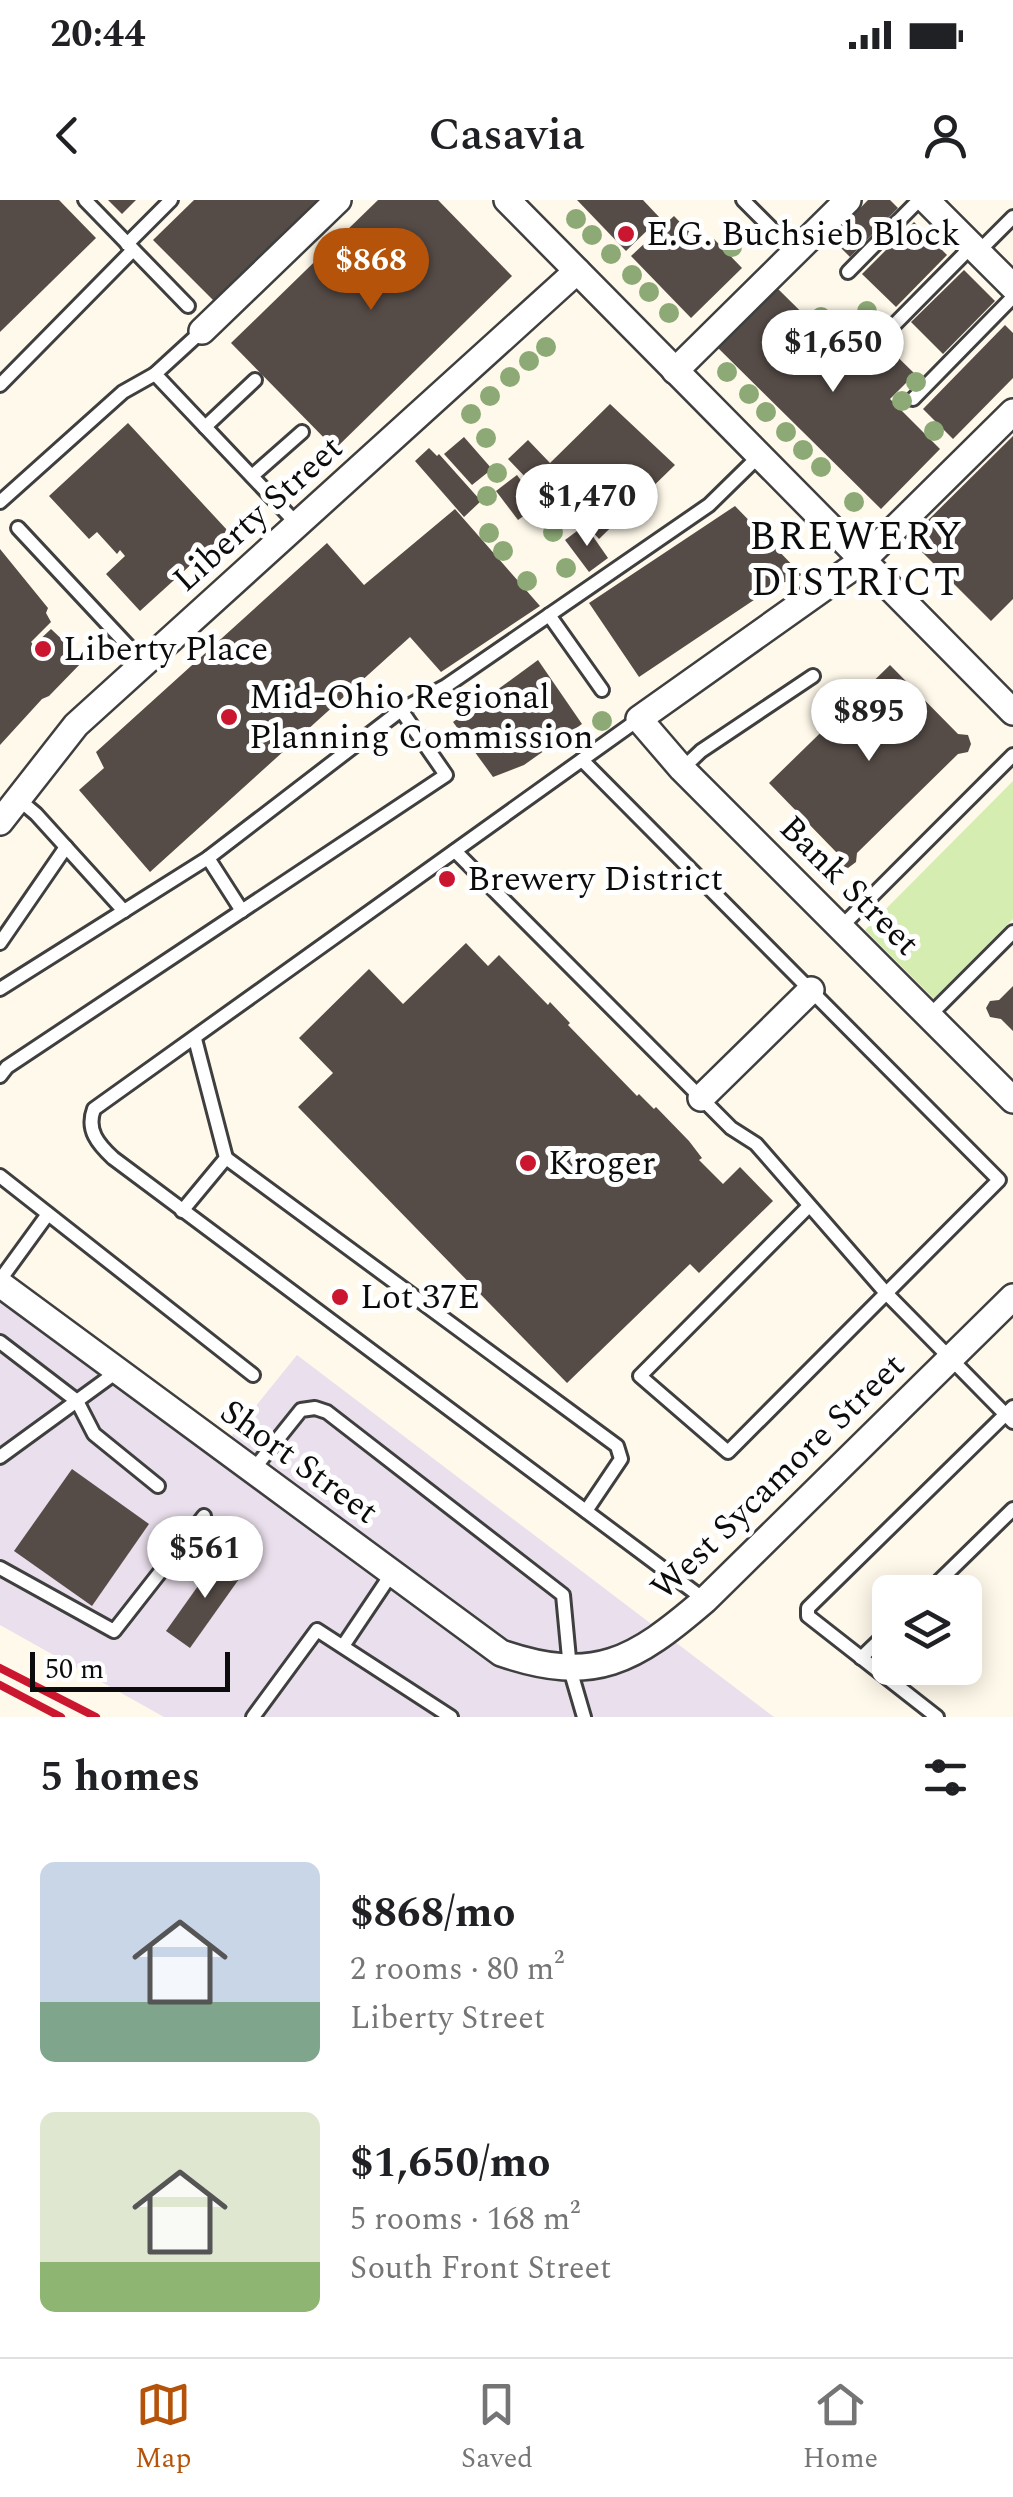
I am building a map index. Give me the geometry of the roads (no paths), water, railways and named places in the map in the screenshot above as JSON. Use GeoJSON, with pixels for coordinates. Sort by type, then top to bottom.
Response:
{"type":"FeatureCollection","features":[{"type":"Feature","properties":{"kind":"street"},"geometry":{"type":"LineString","coordinates":[[202,331],[338,200]]}},
{"type":"Feature","properties":{"kind":"street"},"geometry":{"type":"LineString","coordinates":[[507,200],[1013,712]]}},
{"type":"Feature","properties":{"kind":"street"},"geometry":{"type":"LineString","coordinates":[[675,371],[848,200]]}},
{"type":"Feature","properties":{"kind":"street"},"geometry":{"type":"LineString","coordinates":[[924,200],[1013,288]]}},
{"type":"Feature","properties":{"kind":"street","name":"Liberty Street"},"geometry":{"type":"LineString","coordinates":[[0,822],[76,725],[577,272]]}},
{"type":"Feature","properties":{"kind":"street"},"geometry":{"type":"LineString","coordinates":[[639,719],[863,560],[1013,412]]}},
{"type":"Feature","properties":{"kind":"street","name":"Bank Street"},"geometry":{"type":"LineString","coordinates":[[639,719],[682,770],[1013,1100]]}},
{"type":"Feature","properties":{"kind":"street"},"geometry":{"type":"LineString","coordinates":[[701,1098],[811,990]]}},
{"type":"Feature","properties":{"kind":"street","name":"Short Street"},"geometry":{"type":"LineString","coordinates":[[0,1282],[501,1653],[537,1666],[570,1669]]}},
{"type":"Feature","properties":{"kind":"street","name":"West Sycamore Street"},"geometry":{"type":"LineString","coordinates":[[570,1669],[602,1666],[626,1657],[669,1631],[1013,1297]]}},
{"type":"Feature","properties":{"kind":"lane"},"geometry":{"type":"LineString","coordinates":[[85,200],[188,306]]}},
{"type":"Feature","properties":{"kind":"lane"},"geometry":{"type":"LineString","coordinates":[[0,385],[171,200]]}},
{"type":"Feature","properties":{"kind":"lane"},"geometry":{"type":"LineString","coordinates":[[743,200],[795,252]]}},
{"type":"Feature","properties":{"kind":"lane"},"geometry":{"type":"LineString","coordinates":[[848,272],[924,200]]}},
{"type":"Feature","properties":{"kind":"lane"},"geometry":{"type":"LineString","coordinates":[[893,326],[1013,218]]}},
{"type":"Feature","properties":{"kind":"lane"},"geometry":{"type":"LineString","coordinates":[[913,399],[1013,296]]}},
{"type":"Feature","properties":{"kind":"lane"},"geometry":{"type":"LineString","coordinates":[[0,502],[123,392],[155,374],[202,331]]}},
{"type":"Feature","properties":{"kind":"lane"},"geometry":{"type":"LineString","coordinates":[[155,374],[298,525]]}},
{"type":"Feature","properties":{"kind":"lane"},"geometry":{"type":"LineString","coordinates":[[205,426],[255,380]]}},
{"type":"Feature","properties":{"kind":"lane"},"geometry":{"type":"LineString","coordinates":[[252,476],[302,432]]}},
{"type":"Feature","properties":{"kind":"lane"},"geometry":{"type":"LineString","coordinates":[[0,989],[208,858],[401,710],[446,686],[710,505],[759,456]]}},
{"type":"Feature","properties":{"kind":"lane"},"geometry":{"type":"LineString","coordinates":[[18,528],[144,663]]}},
{"type":"Feature","properties":{"kind":"lane"},"geometry":{"type":"LineString","coordinates":[[549,616],[602,690]]}},
{"type":"Feature","properties":{"kind":"lane"},"geometry":{"type":"LineString","coordinates":[[682,770],[701,751],[813,676]]}},
{"type":"Feature","properties":{"kind":"lane"},"geometry":{"type":"LineString","coordinates":[[0,1076],[7,1067],[446,776],[401,710]]}},
{"type":"Feature","properties":{"kind":"lane"},"geometry":{"type":"LineString","coordinates":[[639,719],[94,1109],[90,1121],[96,1142],[113,1158],[705,1600]]}},
{"type":"Feature","properties":{"kind":"lane"},"geometry":{"type":"LineString","coordinates":[[842,928],[1013,755]]}},
{"type":"Feature","properties":{"kind":"lane"},"geometry":{"type":"LineString","coordinates":[[582,760],[1000,1180],[728,1452],[640,1376],[808,1208]]}},
{"type":"Feature","properties":{"kind":"lane"},"geometry":{"type":"LineString","coordinates":[[17,798],[124,911]]}},
{"type":"Feature","properties":{"kind":"lane"},"geometry":{"type":"LineString","coordinates":[[0,943],[66,847]]}},
{"type":"Feature","properties":{"kind":"lane"},"geometry":{"type":"LineString","coordinates":[[455,851],[731,1128],[756,1144],[886,1293],[1011,1414],[808,1608],[808,1616],[937,1717]]}},
{"type":"Feature","properties":{"kind":"lane"},"geometry":{"type":"LineString","coordinates":[[208,858],[242,911]]}},
{"type":"Feature","properties":{"kind":"lane"},"geometry":{"type":"LineString","coordinates":[[930,1015],[1013,932]]}},
{"type":"Feature","properties":{"kind":"lane"},"geometry":{"type":"LineString","coordinates":[[195,1039],[226,1158],[617,1446],[621,1459],[586,1510]]}},
{"type":"Feature","properties":{"kind":"lane"},"geometry":{"type":"LineString","coordinates":[[182,1210],[226,1158]]}},
{"type":"Feature","properties":{"kind":"lane"},"geometry":{"type":"LineString","coordinates":[[0,1176],[253,1375]]}},
{"type":"Feature","properties":{"kind":"lane"},"geometry":{"type":"LineString","coordinates":[[0,1282],[48,1214]]}},
{"type":"Feature","properties":{"kind":"lane"},"geometry":{"type":"LineString","coordinates":[[0,1342],[77,1401],[94,1434],[158,1486]]}},
{"type":"Feature","properties":{"kind":"lane"},"geometry":{"type":"LineString","coordinates":[[0,1457],[118,1372]]}},
{"type":"Feature","properties":{"kind":"lane"},"geometry":{"type":"LineString","coordinates":[[252,1470],[300,1410],[316,1408],[327,1412],[563,1595],[570,1669],[584,1717]]}},
{"type":"Feature","properties":{"kind":"lane"},"geometry":{"type":"LineString","coordinates":[[945,1575],[1013,1509]]}},
{"type":"Feature","properties":{"kind":"lane"},"geometry":{"type":"LineString","coordinates":[[0,1568],[114,1630],[204,1516]]}},
{"type":"Feature","properties":{"kind":"lane"},"geometry":{"type":"LineString","coordinates":[[1002,1520],[1013,1531]]}},
{"type":"Feature","properties":{"kind":"lane"},"geometry":{"type":"LineString","coordinates":[[343,1646],[392,1573]]}},
{"type":"Feature","properties":{"kind":"lane"},"geometry":{"type":"LineString","coordinates":[[253,1717],[318,1630],[452,1717]]}},
{"type":"Feature","properties":{"kind":"lane"},"geometry":{"type":"LineString","coordinates":[[861,1658],[872,1647]]}},
{"type":"Feature","properties":{"kind":"railway"},"geometry":{"type":"LineString","coordinates":[[0,1668],[96,1717]]}},
{"type":"Feature","properties":{"kind":"railway"},"geometry":{"type":"LineString","coordinates":[[0,1685],[61,1717]]}},
{"type":"Feature","properties":{"kind":"place","name":"E.G. Buchsieb Block"},"geometry":{"type":"Point","coordinates":[626,234]}},
{"type":"Feature","properties":{"kind":"place","name":"Liberty Place"},"geometry":{"type":"Point","coordinates":[43,649]}},
{"type":"Feature","properties":{"kind":"place","name":"Mid-Ohio Regional Planning Commission"},"geometry":{"type":"Point","coordinates":[229,717]}},
{"type":"Feature","properties":{"kind":"place","name":"Brewery District"},"geometry":{"type":"Point","coordinates":[447,879]}},
{"type":"Feature","properties":{"kind":"place","name":"Kroger"},"geometry":{"type":"Point","coordinates":[528,1163]}},
{"type":"Feature","properties":{"kind":"place","name":"Lot 37E"},"geometry":{"type":"Point","coordinates":[340,1297]}},
{"type":"Feature","properties":{"kind":"district","name":"BREWERY DISTRICT"},"geometry":{"type":"Point","coordinates":[857,560]}}]}
